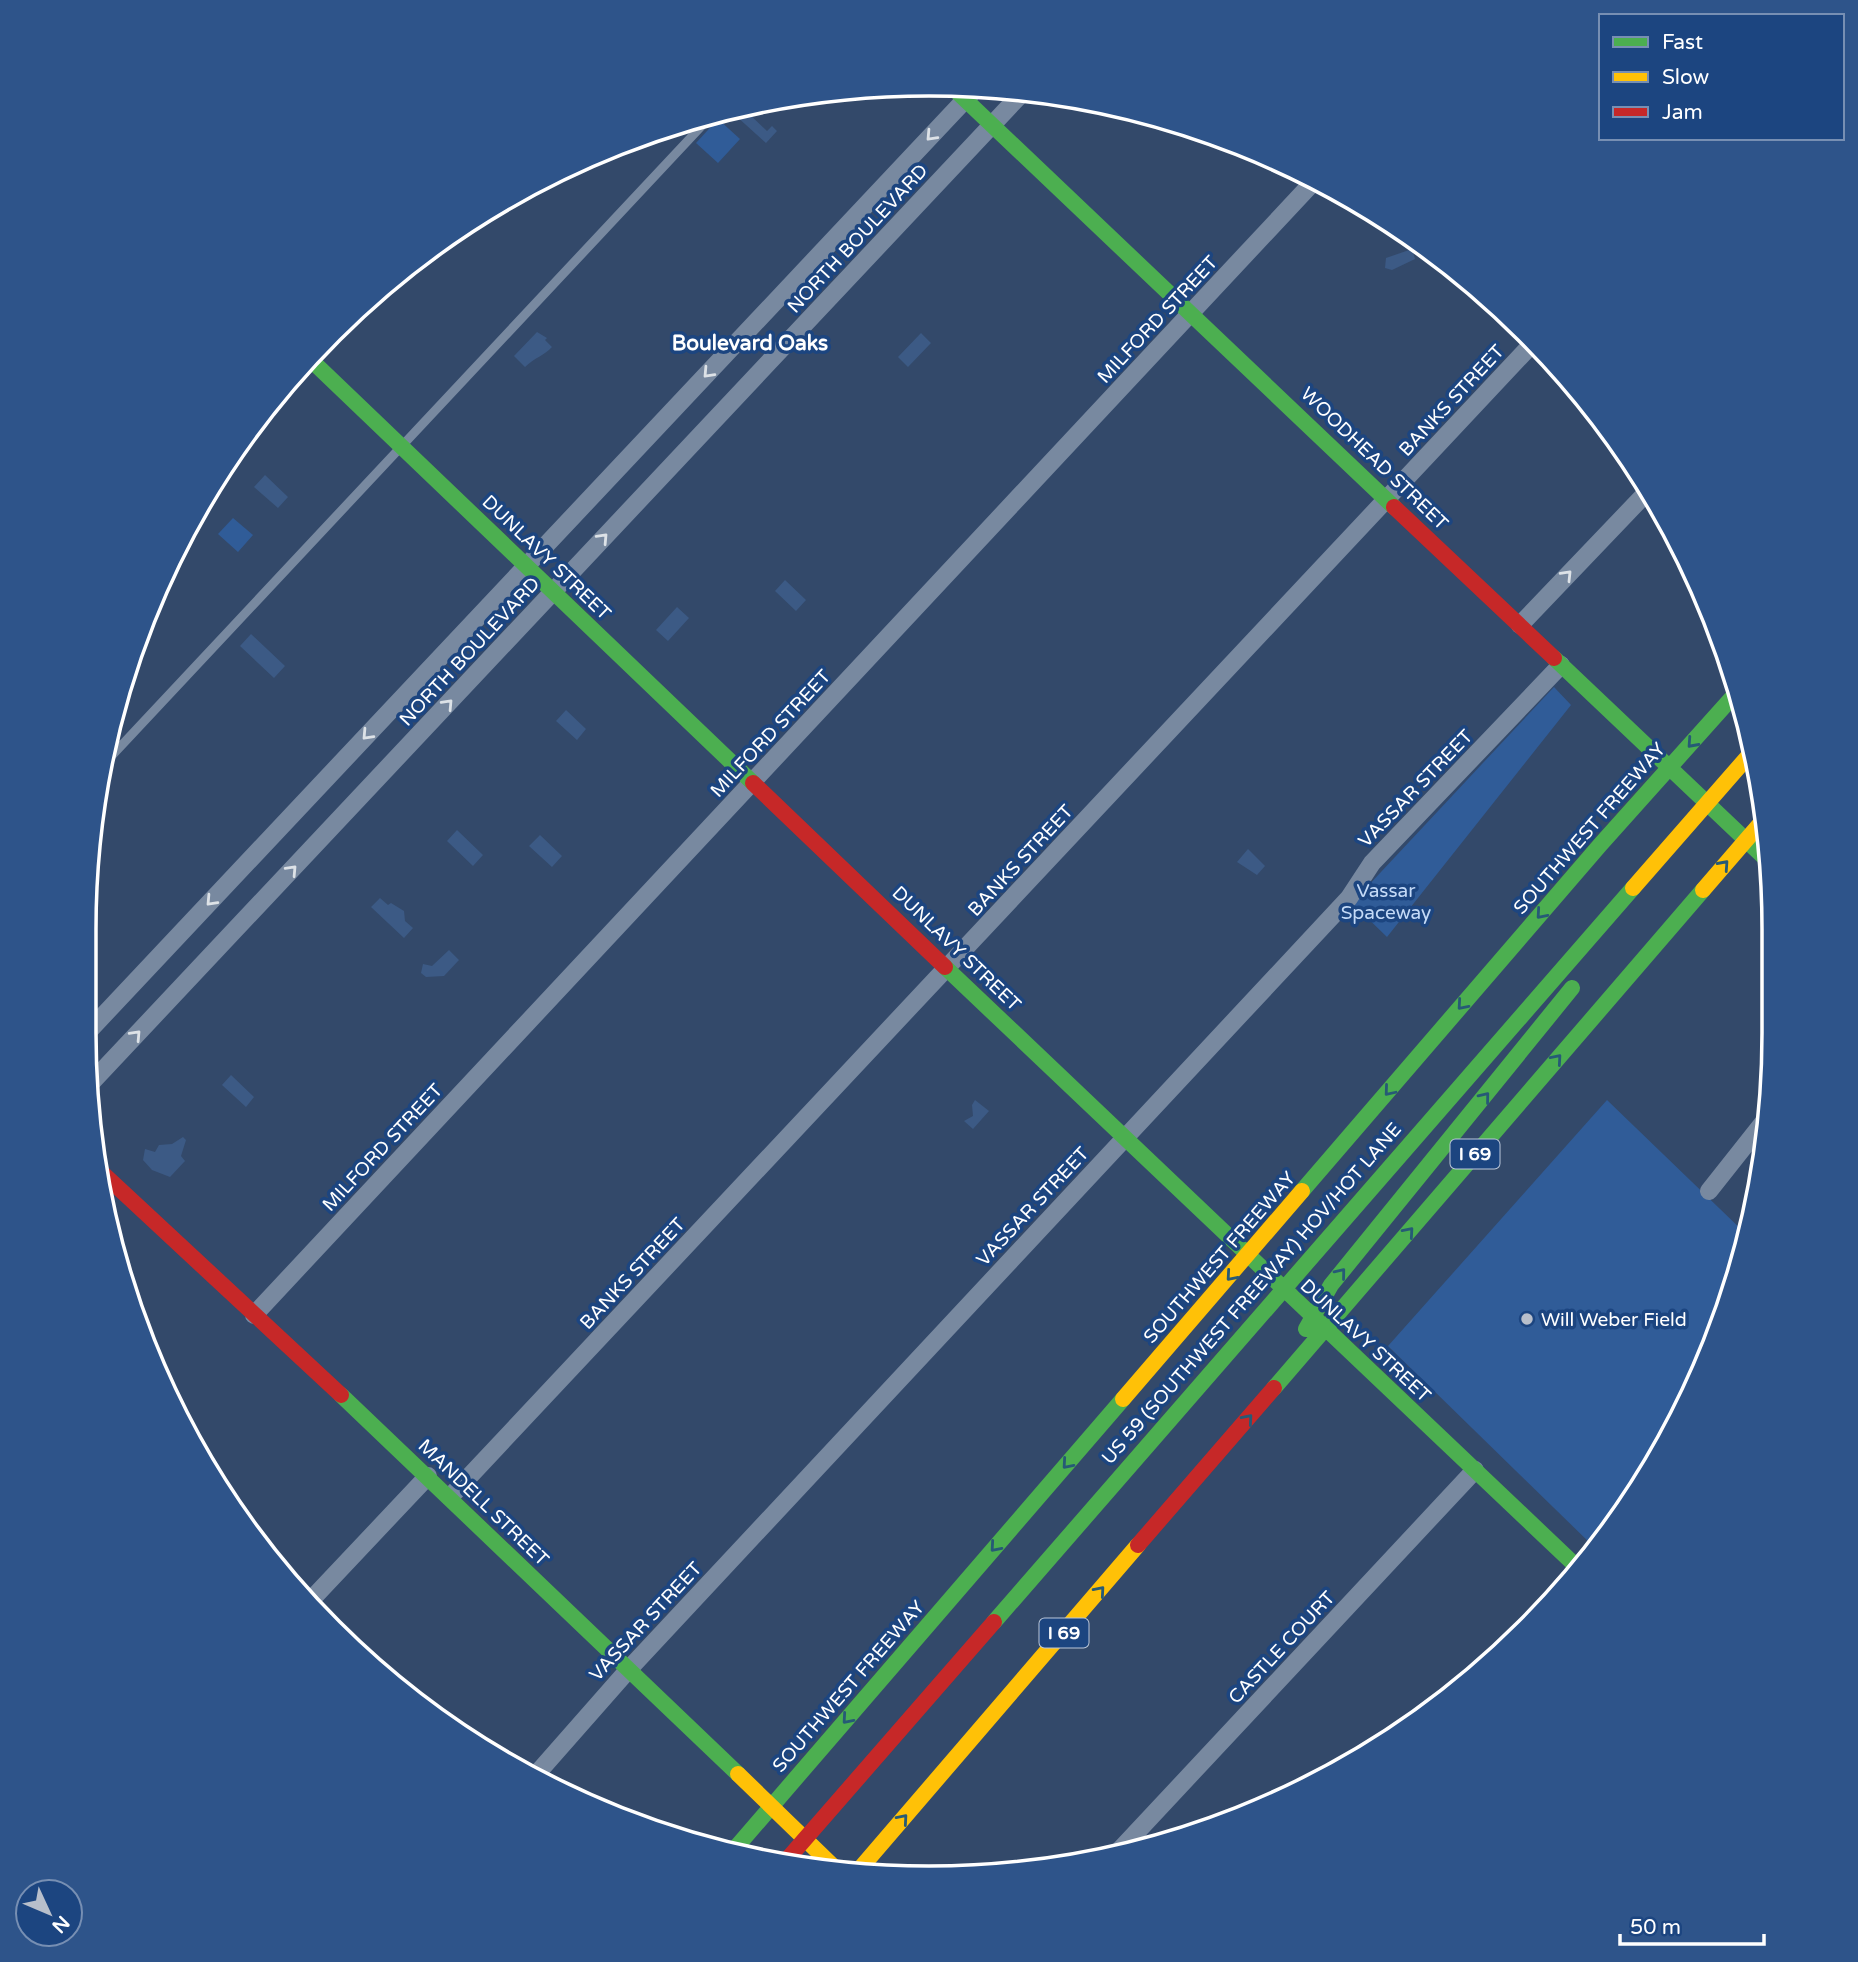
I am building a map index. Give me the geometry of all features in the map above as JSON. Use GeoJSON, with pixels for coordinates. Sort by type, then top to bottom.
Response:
{"type":"FeatureCollection","features":[{"type":"Feature","properties":{"kind":"main road","name":"WOODHEAD STREET"},"geometry":{"type":"LineString","coordinates":[[970,98],[992,125],[1758,852]]}},
{"type":"Feature","properties":{"kind":"main road","name":"DUNLAVY STREET"},"geometry":{"type":"LineString","coordinates":[[317,365],[1366,1370],[1572,1562]]}},
{"type":"Feature","properties":{"kind":"main road","name":"SOUTHWEST FREEWAY"},"geometry":{"type":"LineString","coordinates":[[740,1843],[1292,1206],[1600,845],[1729,700]]}},
{"type":"Feature","properties":{"kind":"main road"},"geometry":{"type":"LineString","coordinates":[[1445,1079],[1745,762]]}},
{"type":"Feature","properties":{"kind":"main road","name":"US 59 (SOUTHWEST FREEWAY) HOV/HOT LANE"},"geometry":{"type":"LineString","coordinates":[[793,1854],[1745,762]]}},
{"type":"Feature","properties":{"kind":"main road"},"geometry":{"type":"LineString","coordinates":[[1608,942],[1745,763]]}},
{"type":"Feature","properties":{"kind":"main road","name":"I 69"},"geometry":{"type":"LineString","coordinates":[[865,1863],[1756,829]]}},
{"type":"Feature","properties":{"kind":"main road"},"geometry":{"type":"LineString","coordinates":[[1269,1395],[1331,1285],[1583,974]]}},
{"type":"Feature","properties":{"kind":"main road"},"geometry":{"type":"LineString","coordinates":[[1292,1206],[1336,1178]]}},
{"type":"Feature","properties":{"kind":"main road","name":"MANDELL STREET"},"geometry":{"type":"LineString","coordinates":[[109,1180],[428,1476],[826,1860]]}},
{"type":"Feature","properties":{"kind":"street","name":"NORTH BOULEVARD"},"geometry":{"type":"LineString","coordinates":[[96,1023],[526,566],[959,97]]}},
{"type":"Feature","properties":{"kind":"street","name":"NORTH BOULEVARD"},"geometry":{"type":"LineString","coordinates":[[98,1076],[1015,101]]}},
{"type":"Feature","properties":{"kind":"street","name":"MILFORD STREET"},"geometry":{"type":"LineString","coordinates":[[254,1315],[1308,188]]}},
{"type":"Feature","properties":{"kind":"street","name":"BANKS STREET"},"geometry":{"type":"LineString","coordinates":[[450,1497],[1527,350]]}},
{"type":"Feature","properties":{"kind":"street"},"geometry":{"type":"LineString","coordinates":[[1520,625],[1640,497]]}},
{"type":"Feature","properties":{"kind":"street","name":"VASSAR STREET"},"geometry":{"type":"LineString","coordinates":[[541,1769],[629,1669],[1349,898],[1372,863],[1561,665]]}},
{"type":"Feature","properties":{"kind":"street"},"geometry":{"type":"LineString","coordinates":[[1709,1191],[1756,1131]]}},
{"type":"Feature","properties":{"kind":"street","name":"CASTLE COURT"},"geometry":{"type":"LineString","coordinates":[[1128,1841],[1475,1470]]}},
{"type":"Feature","properties":{"kind":"street"},"geometry":{"type":"LineString","coordinates":[[316,1596],[428,1476]]}},
{"type":"Feature","properties":{"kind":"lane"},"geometry":{"type":"LineString","coordinates":[[116,752],[699,129]]}},
{"type":"Feature","properties":{"kind":"green space"},"geometry":{"type":"Polygon","coordinates":[[[722,123],[740,139],[718,163],[696,143],[712,125],[722,123]]]}},
{"type":"Feature","properties":{"kind":"green space"},"geometry":{"type":"Polygon","coordinates":[[[233,518],[253,535],[238,552],[218,534],[233,518]]]}},
{"type":"Feature","properties":{"kind":"green space","name":"Vassar Spaceway"},"geometry":{"type":"Polygon","coordinates":[[[1554,687],[1571,705],[1387,937],[1352,903],[1554,687]]]}},
{"type":"Feature","properties":{"kind":"green space"},"geometry":{"type":"Polygon","coordinates":[[[1607,1100],[1738,1227],[1718,1301],[1676,1401],[1621,1496],[1589,1542],[1388,1346],[1607,1100]]]}},
{"type":"Feature","properties":{"kind":"shaded area"},"geometry":{"type":"Polygon","coordinates":[[[751,116],[767,131],[772,126],[777,131],[766,143],[739,119],[751,116]]]}},
{"type":"Feature","properties":{"kind":"shaded area"},"geometry":{"type":"Polygon","coordinates":[[[1410,250],[1415,259],[1392,270],[1385,268],[1386,258],[1410,250]]]}},
{"type":"Feature","properties":{"kind":"shaded area"},"geometry":{"type":"Polygon","coordinates":[[[537,332],[547,338],[545,340],[552,347],[525,367],[514,356],[537,332]]]}},
{"type":"Feature","properties":{"kind":"shaded area"},"geometry":{"type":"Polygon","coordinates":[[[921,333],[931,343],[908,367],[898,357],[921,333]]]}},
{"type":"Feature","properties":{"kind":"shaded area"},"geometry":{"type":"Polygon","coordinates":[[[265,475],[288,497],[278,508],[254,487],[265,475]]]}},
{"type":"Feature","properties":{"kind":"shaded area"},"geometry":{"type":"Polygon","coordinates":[[[785,580],[806,600],[796,611],[775,591],[785,580]]]}},
{"type":"Feature","properties":{"kind":"shaded area"},"geometry":{"type":"Polygon","coordinates":[[[677,607],[689,618],[668,641],[656,630],[677,607]]]}},
{"type":"Feature","properties":{"kind":"shaded area"},"geometry":{"type":"Polygon","coordinates":[[[251,634],[285,666],[274,678],[240,646],[251,634]]]}},
{"type":"Feature","properties":{"kind":"shaded area"},"geometry":{"type":"Polygon","coordinates":[[[566,710],[586,729],[577,740],[556,721],[566,710]]]}},
{"type":"Feature","properties":{"kind":"shaded area"},"geometry":{"type":"Polygon","coordinates":[[[457,830],[483,855],[473,866],[447,841],[457,830]]]}},
{"type":"Feature","properties":{"kind":"shaded area"},"geometry":{"type":"Polygon","coordinates":[[[540,835],[562,856],[552,867],[529,846],[540,835]]]}},
{"type":"Feature","properties":{"kind":"shaded area"},"geometry":{"type":"Polygon","coordinates":[[[1248,849],[1265,866],[1257,875],[1237,862],[1248,849]]]}},
{"type":"Feature","properties":{"kind":"shaded area"},"geometry":{"type":"Polygon","coordinates":[[[380,898],[388,905],[391,903],[404,911],[405,921],[413,928],[404,938],[371,907],[380,898]]]}},
{"type":"Feature","properties":{"kind":"shaded area"},"geometry":{"type":"Polygon","coordinates":[[[449,950],[459,960],[444,976],[426,977],[421,973],[423,964],[432,966],[449,950]]]}},
{"type":"Feature","properties":{"kind":"shaded area"},"geometry":{"type":"Polygon","coordinates":[[[231,1075],[254,1097],[246,1107],[222,1085],[231,1075]]]}},
{"type":"Feature","properties":{"kind":"shaded area"},"geometry":{"type":"Polygon","coordinates":[[[975,1100],[989,1111],[973,1129],[964,1121],[973,1116],[972,1105],[975,1100]]]}},
{"type":"Feature","properties":{"kind":"shaded area"},"geometry":{"type":"Polygon","coordinates":[[[183,1137],[186,1140],[181,1156],[185,1161],[170,1177],[152,1170],[143,1160],[145,1149],[155,1152],[159,1145],[172,1144],[183,1137]]]}},
{"type":"Feature","properties":{"kind":"traffic: fast"},"geometry":{"type":"LineString","coordinates":[[963,97],[1394,507]]}},
{"type":"Feature","properties":{"kind":"traffic: fast"},"geometry":{"type":"LineString","coordinates":[[317,365],[753,783]]}},
{"type":"Feature","properties":{"kind":"traffic: fast"},"geometry":{"type":"LineString","coordinates":[[1554,658],[1758,851]]}},
{"type":"Feature","properties":{"kind":"traffic: fast"},"geometry":{"type":"LineString","coordinates":[[1302,1191],[1600,845],[1729,700]]}},
{"type":"Feature","properties":{"kind":"traffic: fast"},"geometry":{"type":"LineString","coordinates":[[994,1622],[1633,888]]}},
{"type":"Feature","properties":{"kind":"traffic: fast"},"geometry":{"type":"LineString","coordinates":[[1274,1388],[1703,890]]}},
{"type":"Feature","properties":{"kind":"traffic: fast"},"geometry":{"type":"LineString","coordinates":[[945,967],[1572,1562]]}},
{"type":"Feature","properties":{"kind":"traffic: fast"},"geometry":{"type":"LineString","coordinates":[[1306,1329],[1331,1285],[1572,988]]}},
{"type":"Feature","properties":{"kind":"traffic: fast"},"geometry":{"type":"LineString","coordinates":[[341,1395],[738,1774]]}},
{"type":"Feature","properties":{"kind":"traffic: fast"},"geometry":{"type":"LineString","coordinates":[[740,1843],[1123,1399]]}},
{"type":"Feature","properties":{"kind":"traffic: slow"},"geometry":{"type":"LineString","coordinates":[[1633,888],[1744,761]]}},
{"type":"Feature","properties":{"kind":"traffic: slow"},"geometry":{"type":"LineString","coordinates":[[1703,890],[1756,829]]}},
{"type":"Feature","properties":{"kind":"traffic: slow"},"geometry":{"type":"LineString","coordinates":[[1123,1399],[1302,1191]]}},
{"type":"Feature","properties":{"kind":"traffic: slow"},"geometry":{"type":"LineString","coordinates":[[865,1863],[1138,1545]]}},
{"type":"Feature","properties":{"kind":"traffic: slow"},"geometry":{"type":"LineString","coordinates":[[738,1774],[826,1860]]}},
{"type":"Feature","properties":{"kind":"traffic: jam"},"geometry":{"type":"LineString","coordinates":[[1394,507],[1554,658]]}},
{"type":"Feature","properties":{"kind":"traffic: jam"},"geometry":{"type":"LineString","coordinates":[[753,783],[945,967]]}},
{"type":"Feature","properties":{"kind":"traffic: jam"},"geometry":{"type":"LineString","coordinates":[[109,1180],[341,1395]]}},
{"type":"Feature","properties":{"kind":"traffic: jam"},"geometry":{"type":"LineString","coordinates":[[1138,1545],[1274,1388]]}},
{"type":"Feature","properties":{"kind":"traffic: jam"},"geometry":{"type":"LineString","coordinates":[[792,1854],[994,1622]]}},
{"type":"Feature","properties":{"kind":"place","name":"Will Weber Field"},"geometry":{"type":"Point","coordinates":[1527,1319]}},
{"type":"Feature","properties":{"kind":"district","name":"Boulevard Oaks"},"geometry":{"type":"Point","coordinates":[750,343]}}]}
